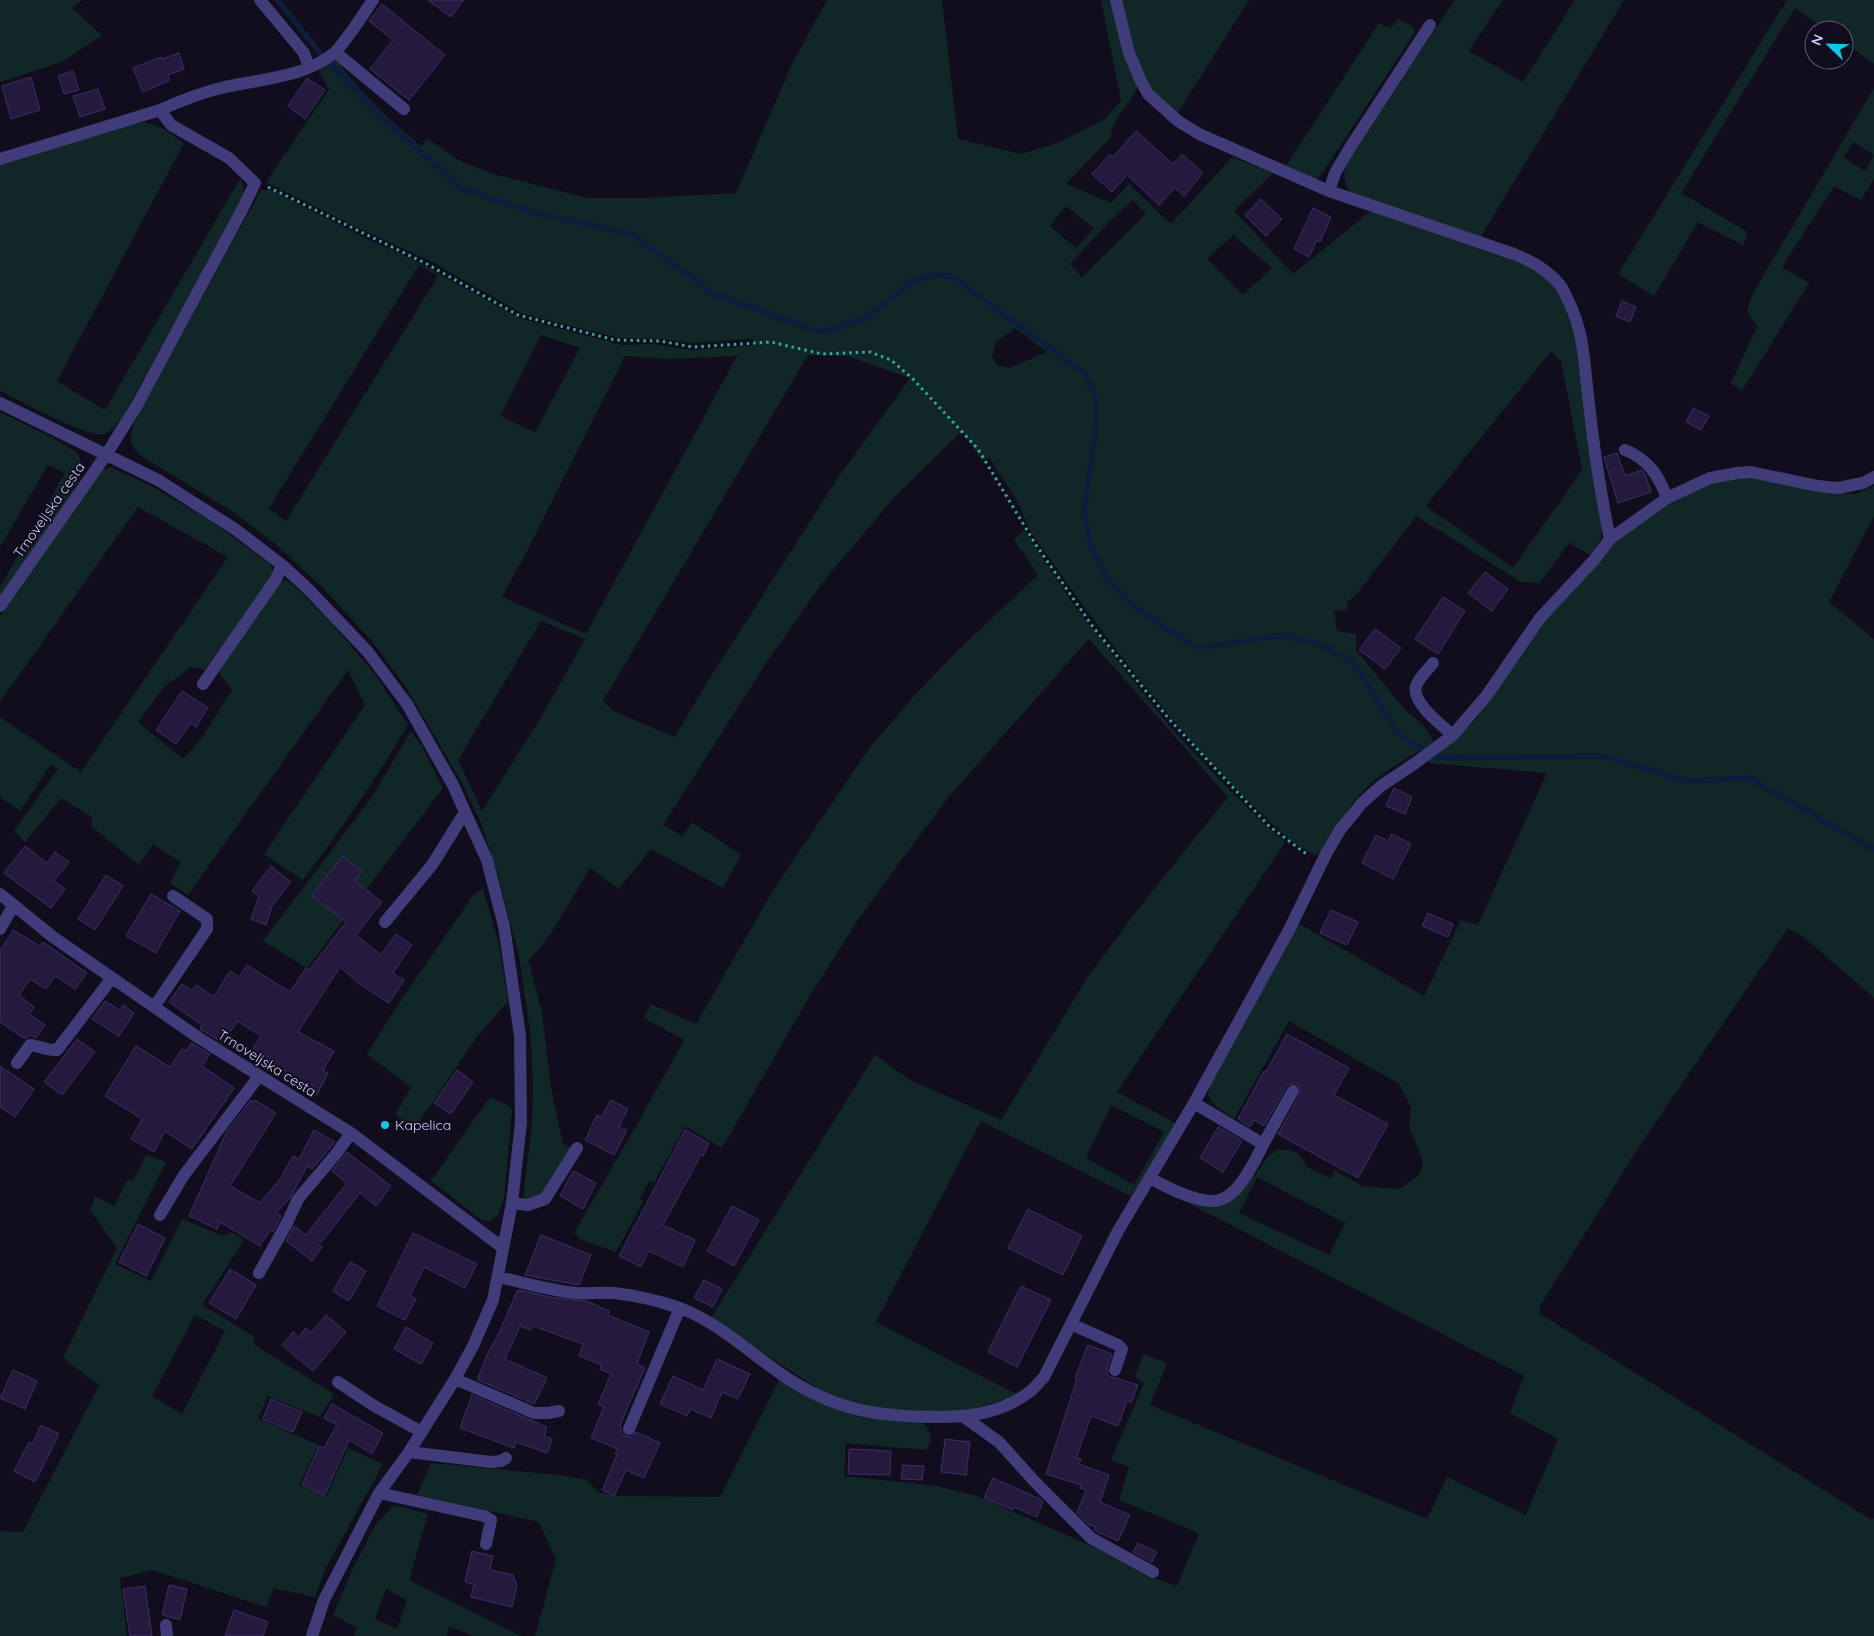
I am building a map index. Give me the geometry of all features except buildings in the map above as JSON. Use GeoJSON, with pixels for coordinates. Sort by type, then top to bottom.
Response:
{"type":"FeatureCollection","features":[{"type":"Feature","properties":{"kind":"street"},"geometry":{"type":"LineString","coordinates":[[260,0],[313,66]]}},
{"type":"Feature","properties":{"kind":"street"},"geometry":{"type":"LineString","coordinates":[[0,159],[160,110],[184,99],[220,88],[313,66],[334,52],[373,0]]}},
{"type":"Feature","properties":{"kind":"street"},"geometry":{"type":"LineString","coordinates":[[1116,0],[1129,53],[1140,81],[1148,94],[1178,121],[1199,134],[1328,191],[1535,262],[1562,287],[1583,340],[1589,404],[1605,516],[1610,538]]}},
{"type":"Feature","properties":{"kind":"street"},"geometry":{"type":"LineString","coordinates":[[1328,191],[1335,173],[1351,146],[1430,25]]}},
{"type":"Feature","properties":{"kind":"street"},"geometry":{"type":"LineString","coordinates":[[334,52],[404,109]]}},
{"type":"Feature","properties":{"kind":"street"},"geometry":{"type":"LineString","coordinates":[[160,110],[171,125],[230,158],[255,183]]}},
{"type":"Feature","properties":{"kind":"street","name":"Trnoveljska cesta"},"geometry":{"type":"LineString","coordinates":[[0,606],[106,455],[141,396],[238,219],[255,183]]}},
{"type":"Feature","properties":{"kind":"street"},"geometry":{"type":"LineString","coordinates":[[0,403],[158,480],[235,529],[282,565],[307,588],[368,652],[407,704],[453,785],[487,860],[504,926],[520,1036],[521,1122],[512,1203],[493,1300],[473,1346],[455,1379],[409,1452],[379,1493],[324,1600],[312,1636]]}},
{"type":"Feature","properties":{"kind":"street"},"geometry":{"type":"LineString","coordinates":[[1625,450],[1637,455],[1653,470],[1661,481],[1668,498]]}},
{"type":"Feature","properties":{"kind":"street"},"geometry":{"type":"LineString","coordinates":[[498,1277],[574,1293],[614,1293],[643,1298],[680,1308],[707,1321],[783,1375],[819,1396],[844,1406],[886,1414],[964,1417],[1014,1402],[1029,1393],[1044,1377],[1118,1230],[1194,1103],[1289,930],[1320,865],[1340,830],[1362,803],[1381,786],[1453,735],[1487,695],[1540,618],[1595,559],[1610,538],[1668,498],[1710,478],[1751,472],[1818,486],[1838,488],[1864,483],[1874,477]]}},
{"type":"Feature","properties":{"kind":"street"},"geometry":{"type":"LineString","coordinates":[[203,684],[276,579],[282,565]]}},
{"type":"Feature","properties":{"kind":"street"},"geometry":{"type":"LineString","coordinates":[[1433,663],[1416,687],[1416,696],[1422,705],[1453,735]]}},
{"type":"Feature","properties":{"kind":"street"},"geometry":{"type":"LineString","coordinates":[[385,922],[432,865],[466,812]]}},
{"type":"Feature","properties":{"kind":"street","name":"Trnoveljska cesta"},"geometry":{"type":"LineString","coordinates":[[0,894],[53,937],[199,1038],[351,1132],[503,1248]]}},
{"type":"Feature","properties":{"kind":"street"},"geometry":{"type":"LineString","coordinates":[[154,1007],[208,929],[207,919],[173,896]]}},
{"type":"Feature","properties":{"kind":"street"},"geometry":{"type":"LineString","coordinates":[[0,928],[13,906]]}},
{"type":"Feature","properties":{"kind":"street"},"geometry":{"type":"LineString","coordinates":[[17,1063],[30,1045],[50,1051],[57,1050],[112,978]]}},
{"type":"Feature","properties":{"kind":"street"},"geometry":{"type":"LineString","coordinates":[[160,1215],[184,1175],[259,1076]]}},
{"type":"Feature","properties":{"kind":"street"},"geometry":{"type":"LineString","coordinates":[[1150,1178],[1165,1186],[1202,1200],[1213,1202],[1224,1197],[1238,1187],[1253,1165],[1292,1091]]}},
{"type":"Feature","properties":{"kind":"street"},"geometry":{"type":"LineString","coordinates":[[1194,1103],[1263,1144]]}},
{"type":"Feature","properties":{"kind":"street"},"geometry":{"type":"LineString","coordinates":[[259,1273],[298,1199],[336,1154],[351,1132]]}},
{"type":"Feature","properties":{"kind":"street"},"geometry":{"type":"LineString","coordinates":[[512,1203],[528,1204],[545,1199],[577,1148]]}},
{"type":"Feature","properties":{"kind":"street"},"geometry":{"type":"LineString","coordinates":[[629,1429],[680,1308]]}},
{"type":"Feature","properties":{"kind":"street"},"geometry":{"type":"LineString","coordinates":[[1071,1324],[1118,1345],[1122,1349],[1115,1370]]}},
{"type":"Feature","properties":{"kind":"street"},"geometry":{"type":"LineString","coordinates":[[455,1379],[534,1413],[559,1411]]}},
{"type":"Feature","properties":{"kind":"street"},"geometry":{"type":"LineString","coordinates":[[338,1382],[376,1407],[422,1432]]}},
{"type":"Feature","properties":{"kind":"street"},"geometry":{"type":"LineString","coordinates":[[964,1417],[999,1442],[1036,1483],[1091,1538],[1153,1572]]}},
{"type":"Feature","properties":{"kind":"street"},"geometry":{"type":"LineString","coordinates":[[409,1452],[492,1462],[501,1461],[506,1458]]}},
{"type":"Feature","properties":{"kind":"street"},"geometry":{"type":"LineString","coordinates":[[379,1493],[484,1516],[491,1520],[486,1544]]}},
{"type":"Feature","properties":{"kind":"path"},"geometry":{"type":"LineString","coordinates":[[255,183],[274,189],[425,263],[518,315],[615,340],[660,341],[693,347],[771,342],[822,354],[870,352],[891,360],[913,379],[978,449],[1036,545],[1093,627],[1169,720],[1270,826],[1320,865]]}},
{"type":"Feature","properties":{"kind":"green space"},"geometry":{"type":"Polygon","coordinates":[[[0,0],[83,0],[72,8],[102,35],[62,62],[0,82],[0,0]]]}},
{"type":"Feature","properties":{"kind":"green space"},"geometry":{"type":"Polygon","coordinates":[[[827,0],[942,0],[958,139],[1020,154],[1055,144],[1105,119],[1121,100],[1101,0],[1112,0],[1138,86],[1114,124],[1111,137],[1066,184],[1111,203],[1129,184],[1171,224],[1232,157],[1273,173],[1234,211],[1293,274],[1372,210],[1513,256],[1536,269],[1555,286],[1568,310],[1578,341],[1602,526],[1601,538],[1592,556],[1569,543],[1540,583],[1521,582],[1416,516],[1357,594],[1347,602],[1348,609],[1334,611],[1337,631],[1356,634],[1356,650],[1405,710],[1423,725],[1434,742],[1373,781],[1348,810],[1322,852],[1315,855],[1296,844],[1278,830],[1217,769],[1163,708],[1087,611],[1040,545],[1029,529],[1017,500],[989,457],[982,461],[962,431],[895,496],[823,582],[768,660],[663,825],[683,836],[692,822],[741,855],[723,888],[651,849],[619,889],[590,868],[544,943],[528,960],[542,1012],[551,1088],[563,1144],[571,1148],[543,1197],[529,1200],[523,1197],[532,1125],[531,1038],[519,956],[496,868],[480,821],[462,783],[407,689],[371,640],[322,587],[273,542],[230,510],[143,457],[135,450],[130,440],[134,422],[261,190],[271,190],[371,241],[410,258],[519,318],[622,345],[653,344],[691,350],[756,345],[752,339],[691,343],[661,339],[619,338],[523,314],[437,264],[352,225],[266,182],[329,89],[319,70],[338,60],[366,96],[421,147],[428,139],[462,162],[497,175],[587,198],[643,198],[736,193],[792,64],[827,0]],[[1133,200],[1110,221],[1070,264],[1082,277],[1146,214],[1133,200]],[[1066,206],[1050,226],[1076,248],[1094,228],[1066,206]],[[1233,235],[1207,259],[1243,295],[1272,268],[1233,235]],[[419,265],[269,508],[286,521],[438,276],[419,265]],[[1015,328],[995,343],[992,357],[997,365],[1009,368],[1047,352],[1015,328]],[[541,335],[501,415],[535,432],[580,348],[541,335]],[[1551,351],[1426,506],[1513,568],[1582,470],[1561,361],[1551,351]],[[808,355],[603,701],[613,711],[675,737],[703,689],[837,479],[910,378],[847,356],[808,355]],[[625,356],[502,597],[586,634],[737,356],[670,359],[625,356]],[[541,621],[458,760],[482,811],[540,719],[585,639],[541,621]]]}},
{"type":"Feature","properties":{"kind":"green space"},"geometry":{"type":"Polygon","coordinates":[[[1121,0],[1249,0],[1177,114],[1156,96],[1143,74],[1133,50],[1121,0]]]}},
{"type":"Feature","properties":{"kind":"green space"},"geometry":{"type":"Polygon","coordinates":[[[1455,0],[1503,0],[1469,51],[1523,82],[1575,0],[1624,0],[1480,238],[1351,193],[1344,176],[1346,166],[1355,149],[1455,0]]]}},
{"type":"Feature","properties":{"kind":"green space"},"geometry":{"type":"Polygon","coordinates":[[[1787,0],[1874,0],[1874,64],[1854,49],[1854,20],[1812,20],[1795,8],[1681,193],[1746,231],[1747,236],[1743,245],[1698,222],[1654,296],[1618,274],[1787,0]]]}},
{"type":"Feature","properties":{"kind":"green space"},"geometry":{"type":"Polygon","coordinates":[[[1398,19],[1412,26],[1415,32],[1323,172],[1317,179],[1309,180],[1284,169],[1379,23],[1390,28],[1398,19]]]}},
{"type":"Feature","properties":{"kind":"green space"},"geometry":{"type":"Polygon","coordinates":[[[1874,88],[1874,155],[1874,179],[1861,200],[1834,186],[1782,267],[1809,283],[1742,391],[1731,383],[1757,327],[1747,311],[1752,295],[1874,88]],[[1854,142],[1843,157],[1865,171],[1874,155],[1854,142]]]}},
{"type":"Feature","properties":{"kind":"green space"},"geometry":{"type":"Polygon","coordinates":[[[144,122],[162,128],[184,143],[57,381],[105,410],[240,179],[243,193],[234,217],[121,419],[107,433],[96,434],[69,425],[0,391],[0,164],[121,127],[144,122]]]}},
{"type":"Feature","properties":{"kind":"green space"},"geometry":{"type":"Polygon","coordinates":[[[0,412],[53,438],[78,453],[83,466],[82,475],[66,502],[0,597],[0,587],[65,473],[48,465],[0,547],[0,412]]]}},
{"type":"Feature","properties":{"kind":"green space"},"geometry":{"type":"Polygon","coordinates":[[[110,467],[151,486],[210,520],[271,565],[273,571],[271,579],[205,669],[191,667],[165,686],[138,722],[183,759],[201,739],[232,690],[219,672],[276,585],[286,580],[333,625],[375,674],[408,725],[358,804],[303,880],[264,854],[365,705],[348,670],[188,895],[170,883],[180,862],[153,844],[139,865],[91,826],[92,817],[61,798],[25,842],[14,831],[58,769],[51,764],[20,811],[0,797],[0,717],[81,772],[228,557],[138,507],[0,702],[0,616],[94,480],[102,471],[110,467]]]}},
{"type":"Feature","properties":{"kind":"green space"},"geometry":{"type":"Polygon","coordinates":[[[1746,476],[1839,493],[1855,494],[1874,486],[1874,516],[1829,602],[1874,639],[1874,998],[1805,938],[1788,928],[1635,1153],[1540,1306],[1539,1313],[1872,1520],[1874,1518],[1874,1636],[535,1636],[556,1559],[539,1522],[417,1495],[431,1463],[560,1475],[587,1480],[598,1492],[613,1496],[720,1497],[779,1380],[817,1401],[922,1422],[929,1430],[931,1442],[926,1450],[846,1443],[844,1476],[937,1486],[977,1496],[1103,1551],[1147,1576],[1177,1586],[1199,1533],[1119,1500],[1129,1467],[1111,1460],[1144,1383],[1135,1377],[1143,1354],[1167,1363],[1150,1405],[1427,1519],[1447,1477],[1526,1515],[1558,1439],[1510,1413],[1524,1376],[1182,1200],[1202,1203],[1241,1189],[1256,1174],[1267,1157],[1276,1150],[1291,1150],[1300,1155],[1307,1167],[1332,1179],[1334,1170],[1363,1186],[1396,1189],[1403,1187],[1420,1174],[1423,1161],[1409,1127],[1411,1107],[1399,1084],[1289,1021],[1234,1119],[1213,1104],[1208,1094],[1210,1084],[1298,923],[1424,996],[1461,920],[1478,925],[1547,773],[1429,763],[1429,759],[1462,733],[1477,718],[1535,632],[1618,537],[1674,498],[1697,487],[1746,476]],[[1257,1177],[1239,1213],[1329,1255],[1345,1223],[1257,1177]]]}},
{"type":"Feature","properties":{"kind":"green space"},"geometry":{"type":"Polygon","coordinates":[[[1024,530],[1073,604],[1170,727],[1263,823],[1285,842],[1117,1092],[1177,1124],[1131,1196],[981,1121],[876,1322],[1016,1394],[1010,1398],[965,1411],[886,1409],[848,1402],[823,1392],[711,1318],[875,1055],[910,1080],[1001,1120],[1087,978],[1138,909],[1228,797],[1089,639],[951,794],[902,859],[856,923],[812,992],[722,1148],[685,1126],[654,1183],[649,1181],[640,1198],[643,1202],[616,1252],[582,1240],[574,1233],[684,1040],[644,1018],[651,1004],[696,1024],[774,889],[870,747],[915,695],[957,651],[1038,575],[1014,540],[1024,530]],[[1111,1105],[1086,1158],[1134,1185],[1164,1132],[1111,1105]]]}},
{"type":"Feature","properties":{"kind":"green space"},"geometry":{"type":"Polygon","coordinates":[[[411,731],[421,745],[443,788],[307,968],[263,941],[372,797],[411,731]]]}},
{"type":"Feature","properties":{"kind":"green space"},"geometry":{"type":"Polygon","coordinates":[[[483,889],[499,945],[508,1001],[476,1038],[415,1128],[395,1115],[411,1087],[367,1054],[395,1009],[474,894],[483,889]]]}},
{"type":"Feature","properties":{"kind":"green space"},"geometry":{"type":"Polygon","coordinates":[[[490,1097],[509,1106],[512,1110],[504,1199],[498,1215],[489,1221],[480,1219],[431,1181],[490,1097]]]}},
{"type":"Feature","properties":{"kind":"green space"},"geometry":{"type":"Polygon","coordinates":[[[146,1155],[166,1162],[115,1264],[151,1281],[182,1219],[223,1236],[232,1232],[244,1240],[202,1305],[255,1337],[253,1344],[334,1394],[320,1417],[268,1396],[258,1418],[318,1445],[299,1485],[327,1496],[348,1448],[383,1464],[326,1568],[315,1597],[274,1588],[266,1607],[152,1570],[120,1578],[127,1636],[0,1636],[0,1531],[23,1532],[99,1385],[63,1358],[117,1248],[90,1210],[95,1196],[114,1206],[128,1179],[133,1181],[146,1155]],[[195,1315],[152,1396],[182,1414],[225,1331],[195,1315]]]}},
{"type":"Feature","properties":{"kind":"green space"},"geometry":{"type":"Polygon","coordinates":[[[394,1505],[428,1514],[409,1580],[521,1636],[473,1636],[449,1626],[447,1636],[354,1636],[357,1628],[333,1615],[352,1570],[376,1524],[394,1505]],[[386,1589],[375,1619],[397,1629],[407,1600],[386,1589]]]}},
{"type":"Feature","properties":{"kind":"waterway"},"geometry":{"type":"LineString","coordinates":[[278,0],[319,52],[386,122],[462,188],[532,212],[631,234],[716,295],[821,332],[864,319],[915,279],[938,275],[953,277],[1085,374],[1095,396],[1096,412],[1095,434],[1084,512],[1091,546],[1107,580],[1129,603],[1197,648],[1283,635],[1322,645],[1353,662],[1399,734],[1429,754],[1444,758],[1603,756],[1687,781],[1750,778],[1874,850]]}},
{"type":"Feature","properties":{"kind":"place","name":"Kapelica"},"geometry":{"type":"Point","coordinates":[385,1125]}}]}
